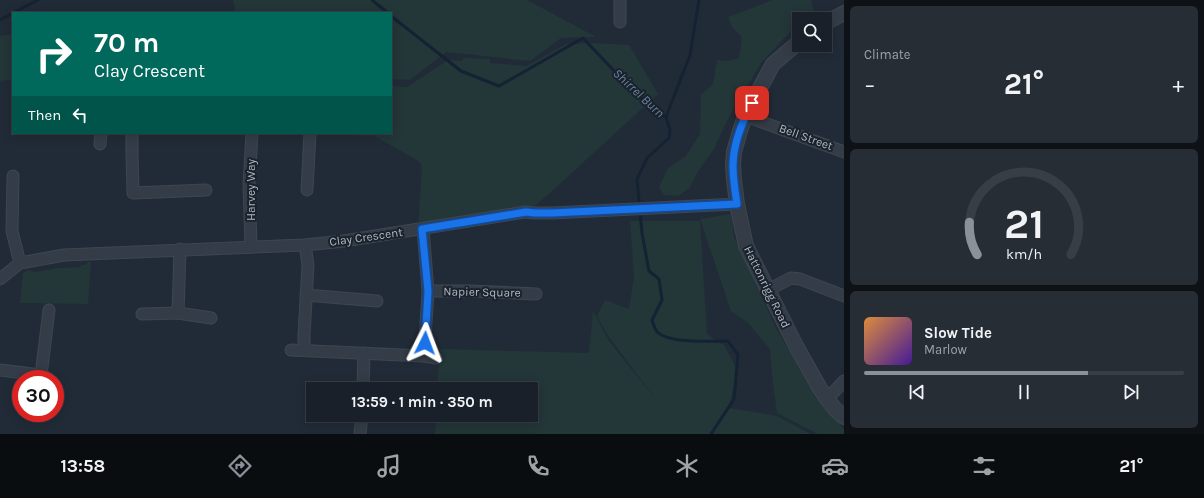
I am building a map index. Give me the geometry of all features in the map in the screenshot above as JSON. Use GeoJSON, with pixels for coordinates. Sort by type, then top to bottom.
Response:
{"type":"FeatureCollection","features":[{"type":"Feature","properties":{"kind":"street"},"geometry":{"type":"LineString","coordinates":[[620,0],[620,22]]}},
{"type":"Feature","properties":{"kind":"street"},"geometry":{"type":"LineString","coordinates":[[832,19],[844,13]]}},
{"type":"Feature","properties":{"kind":"street","name":"Hattonrigg Road"},"geometry":{"type":"LineString","coordinates":[[792,48],[773,64],[745,116],[734,152],[733,165],[737,204],[746,246],[796,346],[827,399],[844,417]]}},
{"type":"Feature","properties":{"kind":"street","name":"Bell Street"},"geometry":{"type":"LineString","coordinates":[[745,116],[844,152]]}},
{"type":"Feature","properties":{"kind":"street"},"geometry":{"type":"LineString","coordinates":[[132,134],[133,193],[206,190]]}},
{"type":"Feature","properties":{"kind":"street","name":"Harvey Way"},"geometry":{"type":"LineString","coordinates":[[251,247],[249,184],[252,134]]}},
{"type":"Feature","properties":{"kind":"street"},"geometry":{"type":"LineString","coordinates":[[308,190],[310,134]]}},
{"type":"Feature","properties":{"kind":"street"},"geometry":{"type":"LineString","coordinates":[[13,176],[12,232],[20,263]]}},
{"type":"Feature","properties":{"kind":"street","name":"Clay Crescent"},"geometry":{"type":"LineString","coordinates":[[0,279],[20,263],[64,255],[305,245],[344,241],[526,212],[535,213],[737,204]]}},
{"type":"Feature","properties":{"kind":"street","name":"Napier Square"},"geometry":{"type":"LineString","coordinates":[[422,229],[428,291],[424,356]]}},
{"type":"Feature","properties":{"kind":"street"},"geometry":{"type":"LineString","coordinates":[[304,350],[308,265],[305,245]]}},
{"type":"Feature","properties":{"kind":"street"},"geometry":{"type":"LineString","coordinates":[[178,313],[180,249]]}},
{"type":"Feature","properties":{"kind":"street"},"geometry":{"type":"LineString","coordinates":[[768,290],[791,278],[800,279],[844,296]]}},
{"type":"Feature","properties":{"kind":"street","name":"Napier Square"},"geometry":{"type":"LineString","coordinates":[[428,291],[536,294]]}},
{"type":"Feature","properties":{"kind":"street"},"geometry":{"type":"LineString","coordinates":[[306,295],[377,300]]}},
{"type":"Feature","properties":{"kind":"street"},"geometry":{"type":"LineString","coordinates":[[41,370],[49,310]]}},
{"type":"Feature","properties":{"kind":"street"},"geometry":{"type":"LineString","coordinates":[[142,314],[178,313],[211,318]]}},
{"type":"Feature","properties":{"kind":"street"},"geometry":{"type":"LineString","coordinates":[[291,350],[424,356],[436,358]]}},
{"type":"Feature","properties":{"kind":"street"},"geometry":{"type":"LineString","coordinates":[[363,382],[364,353]]}},
{"type":"Feature","properties":{"kind":"street"},"geometry":{"type":"LineString","coordinates":[[0,370],[12,372]]}},
{"type":"Feature","properties":{"kind":"street"},"geometry":{"type":"LineString","coordinates":[[827,399],[844,381]]}},
{"type":"Feature","properties":{"kind":"street"},"geometry":{"type":"LineString","coordinates":[[360,434],[361,422]]}},
{"type":"Feature","properties":{"kind":"shaded area"},"geometry":{"type":"Polygon","coordinates":[[[233,0],[527,0],[596,37],[561,38],[530,61],[446,52],[410,80],[392,79],[392,12],[236,12],[233,0]]]}},
{"type":"Feature","properties":{"kind":"shaded area"},"geometry":{"type":"Polygon","coordinates":[[[773,0],[811,0],[814,12],[792,12],[792,31],[761,63],[727,121],[714,149],[697,173],[690,188],[678,196],[664,195],[659,187],[668,168],[686,156],[700,134],[701,95],[713,84],[717,60],[727,61],[739,58],[742,37],[732,27],[728,17],[773,0]]]}},
{"type":"Feature","properties":{"kind":"shaded area"},"geometry":{"type":"Polygon","coordinates":[[[12,34],[12,79],[0,81],[0,36],[12,34]]]}},
{"type":"Feature","properties":{"kind":"shaded area"},"geometry":{"type":"Polygon","coordinates":[[[595,43],[629,45],[658,94],[524,215],[418,231],[422,165],[417,160],[374,136],[317,134],[392,134],[392,86],[407,87],[448,60],[463,61],[463,58],[490,59],[490,63],[527,66],[566,44],[595,43]]]}},
{"type":"Feature","properties":{"kind":"shaded area"},"geometry":{"type":"Polygon","coordinates":[[[731,214],[734,237],[775,326],[816,398],[844,429],[844,434],[818,434],[777,413],[770,349],[748,323],[731,311],[700,219],[731,214]]]}},
{"type":"Feature","properties":{"kind":"shaded area"},"geometry":{"type":"Polygon","coordinates":[[[630,221],[700,221],[707,334],[725,346],[737,370],[729,408],[777,416],[811,434],[435,434],[436,422],[538,422],[538,382],[438,382],[440,349],[589,353],[593,311],[609,341],[657,401],[606,333],[597,316],[605,300],[629,309],[634,277],[630,221]]]}},
{"type":"Feature","properties":{"kind":"shaded area"},"geometry":{"type":"Polygon","coordinates":[[[88,262],[91,262],[88,304],[20,303],[23,273],[29,270],[35,272],[57,268],[81,267],[81,265],[85,265],[88,262]]]}},
{"type":"Feature","properties":{"kind":"waterway","name":"Shirrel Burn"},"geometry":{"type":"LineString","coordinates":[[15,12],[38,0]]}},
{"type":"Feature","properties":{"kind":"waterway","name":"Shirrel Burn"},"geometry":{"type":"LineString","coordinates":[[372,0],[387,12]]}},
{"type":"Feature","properties":{"kind":"waterway"},"geometry":{"type":"LineString","coordinates":[[666,117],[690,55],[699,0]]}},
{"type":"Feature","properties":{"kind":"waterway","name":"Shirrel Burn"},"geometry":{"type":"LineString","coordinates":[[0,20],[12,14]]}},
{"type":"Feature","properties":{"kind":"waterway","name":"Shirrel Burn"},"geometry":{"type":"LineString","coordinates":[[392,17],[461,71],[499,86],[583,38],[636,94],[666,117],[670,130],[669,138],[647,158],[637,179],[642,233],[649,271],[659,279],[662,300],[652,320],[657,332],[663,336],[691,341],[728,341],[738,355],[734,399],[711,434]]}},
{"type":"Feature","properties":{"kind":"route"},"geometry":{"type":"LineString","coordinates":[[425,343],[428,291],[422,229],[526,212],[552,213],[624,208],[737,204],[733,165],[734,152],[745,116],[752,103]]}}]}
